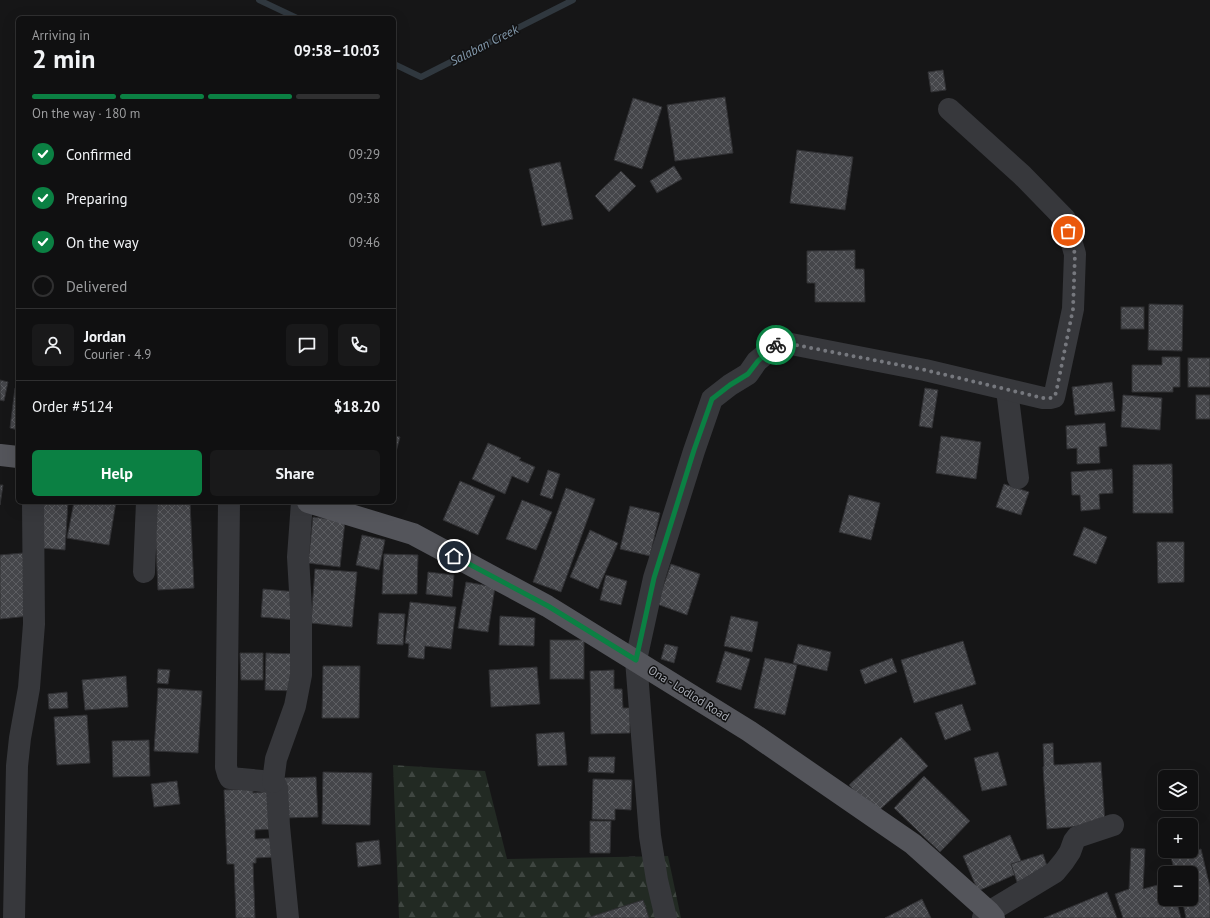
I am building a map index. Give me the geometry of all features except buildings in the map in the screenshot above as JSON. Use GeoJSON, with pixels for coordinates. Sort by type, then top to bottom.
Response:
{"type":"FeatureCollection","features":[{"type":"Feature","properties":{"kind":"main road"},"geometry":{"type":"LineString","coordinates":[[0,455],[16,457]]}},
{"type":"Feature","properties":{"kind":"main road","name":"Ona - Lodlod Road"},"geometry":{"type":"LineString","coordinates":[[315,504],[413,534],[548,606],[749,731],[913,844],[989,916]]}},
{"type":"Feature","properties":{"kind":"street"},"geometry":{"type":"LineString","coordinates":[[666,918],[657,880],[650,836],[636,660],[654,578],[694,450],[712,399],[730,385],[748,374],[758,361],[773,347],[780,343],[925,370],[1043,398],[1054,397],[1056,393],[1073,309],[1075,254],[1065,219],[1022,175],[949,109]]}},
{"type":"Feature","properties":{"kind":"street"},"geometry":{"type":"LineString","coordinates":[[1007,390],[1018,478]]}},
{"type":"Feature","properties":{"kind":"street"},"geometry":{"type":"LineString","coordinates":[[14,918],[17,766],[20,738],[29,688],[34,624],[33,504]]}},
{"type":"Feature","properties":{"kind":"street"},"geometry":{"type":"LineString","coordinates":[[144,572],[147,504]]}},
{"type":"Feature","properties":{"kind":"street"},"geometry":{"type":"LineString","coordinates":[[229,504],[226,767],[230,778],[273,782],[277,787],[279,826],[288,918]]}},
{"type":"Feature","properties":{"kind":"street"},"geometry":{"type":"LineString","coordinates":[[273,782],[276,759],[295,706],[301,675],[301,608],[298,557],[302,504]]}},
{"type":"Feature","properties":{"kind":"street"},"geometry":{"type":"LineString","coordinates":[[989,916],[1054,872],[1070,852],[1077,837],[1114,825]]}},
{"type":"Feature","properties":{"kind":"green space"},"geometry":{"type":"Polygon","coordinates":[[[393,765],[485,771],[507,859],[668,856],[681,918],[399,918],[393,765]]]}},
{"type":"Feature","properties":{"kind":"waterway","name":"Salaban Creek"},"geometry":{"type":"LineString","coordinates":[[259,0],[293,16]]}},
{"type":"Feature","properties":{"kind":"waterway","name":"Salaban Creek"},"geometry":{"type":"LineString","coordinates":[[396,65],[421,77],[573,0]]}},
{"type":"Feature","properties":{"kind":"way so far"},"geometry":{"type":"LineString","coordinates":[[776,345],[780,343],[791,344],[925,370],[1043,398],[1054,397],[1073,309],[1075,254],[1068,231]]}},
{"type":"Feature","properties":{"kind":"route"},"geometry":{"type":"LineString","coordinates":[[454,556],[548,606],[636,660],[654,578],[694,450],[712,399],[730,385],[748,374],[758,361],[776,345]]}}]}
